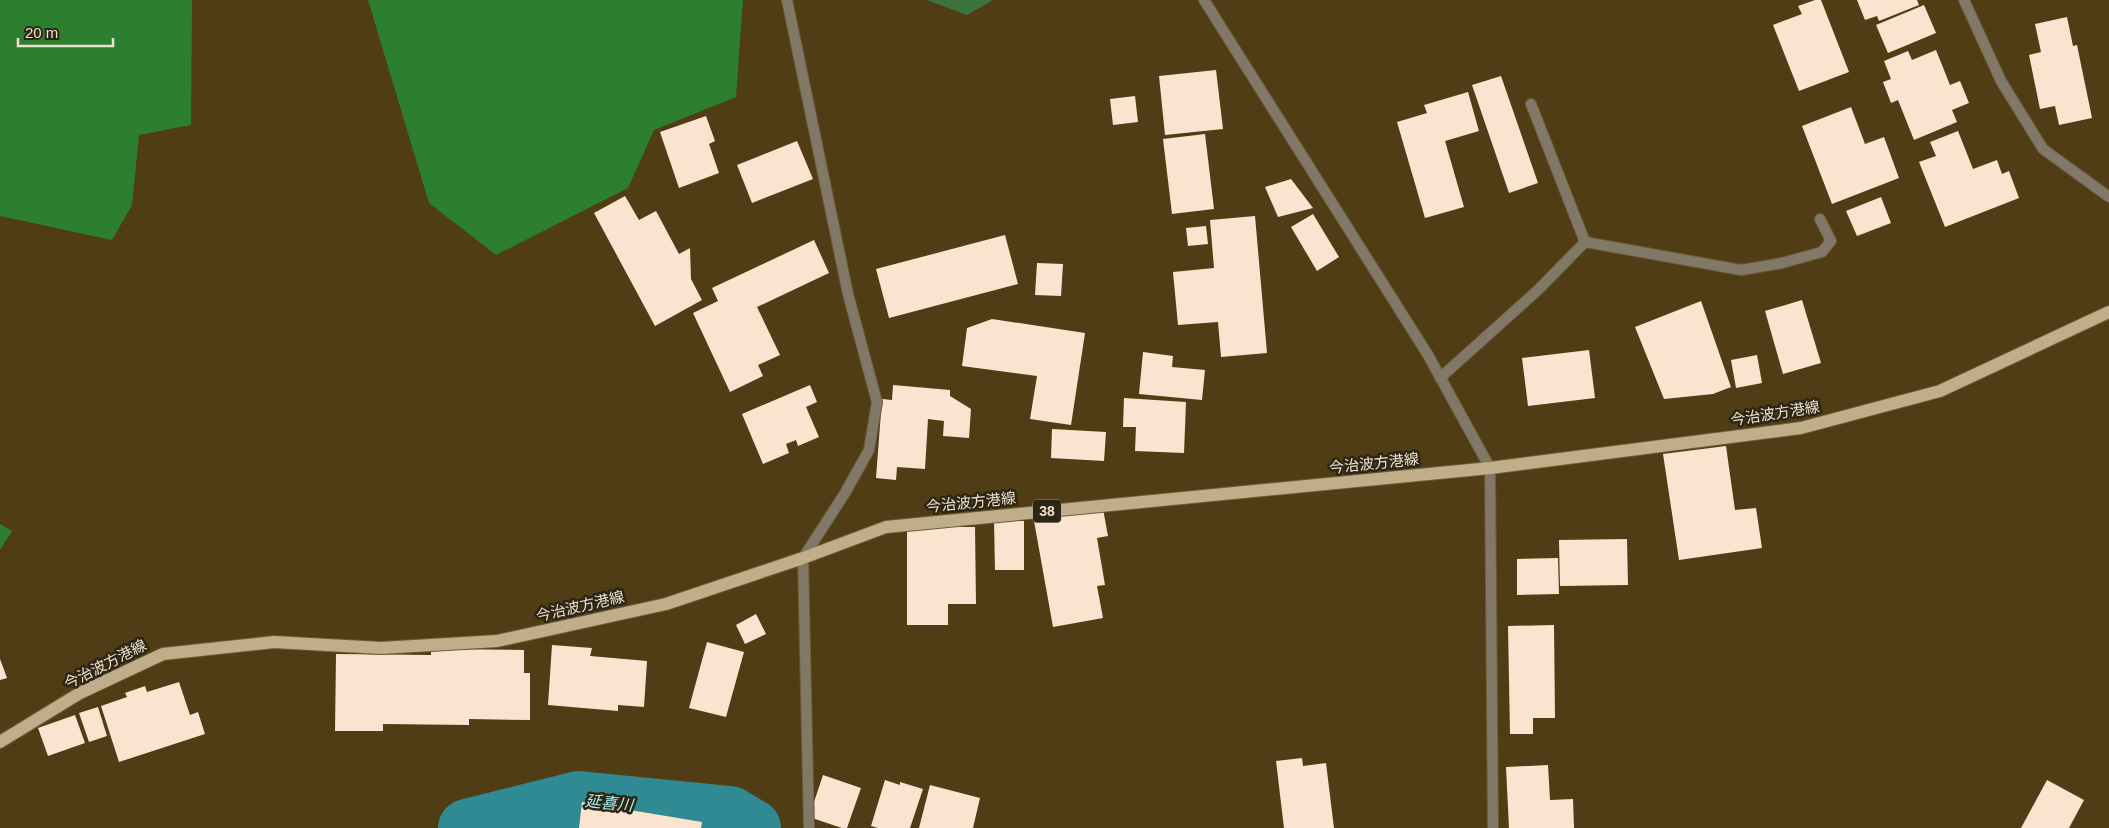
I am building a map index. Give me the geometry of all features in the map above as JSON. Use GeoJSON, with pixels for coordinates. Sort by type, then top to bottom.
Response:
{"type":"FeatureCollection","features":[{"type":"Feature","properties":{"kind":"main road","name":"今治波方港線"},"geometry":{"type":"LineString","coordinates":[[0,742],[80,693],[162,654],[274,642],[380,648],[497,641],[666,604],[803,558],[886,527],[1490,468],[1801,428],[1940,391],[2109,312]]}},
{"type":"Feature","properties":{"kind":"street"},"geometry":{"type":"LineString","coordinates":[[787,0],[848,294],[878,402],[869,450],[845,493],[803,558],[809,828]]}},
{"type":"Feature","properties":{"kind":"street"},"geometry":{"type":"LineString","coordinates":[[1204,0],[1428,355],[1490,468],[1493,828]]}},
{"type":"Feature","properties":{"kind":"street"},"geometry":{"type":"LineString","coordinates":[[1964,0],[2001,82],[2043,149],[2109,197]]}},
{"type":"Feature","properties":{"kind":"street"},"geometry":{"type":"LineString","coordinates":[[1531,104],[1585,242]]}},
{"type":"Feature","properties":{"kind":"street"},"geometry":{"type":"LineString","coordinates":[[1585,242],[1741,270],[1782,263],[1822,252],[1831,241],[1820,219]]}},
{"type":"Feature","properties":{"kind":"street"},"geometry":{"type":"LineString","coordinates":[[1440,378],[1538,290],[1585,242]]}},
{"type":"Feature","properties":{"kind":"green space"},"geometry":{"type":"Polygon","coordinates":[[[0,0],[192,0],[191,125],[139,135],[132,205],[112,240],[0,216],[0,0]]]}},
{"type":"Feature","properties":{"kind":"green space"},"geometry":{"type":"Polygon","coordinates":[[[368,0],[743,0],[736,97],[654,130],[628,188],[496,255],[429,203],[368,0]]]}},
{"type":"Feature","properties":{"kind":"green space"},"geometry":{"type":"Polygon","coordinates":[[[927,0],[993,0],[967,15],[927,0]]]}},
{"type":"Feature","properties":{"kind":"green space"},"geometry":{"type":"Polygon","coordinates":[[[0,524],[12,531],[0,550],[0,524]]]}},
{"type":"Feature","properties":{"kind":"building"},"geometry":{"type":"Polygon","coordinates":[[[1815,0],[1821,0],[1849,72],[1799,91],[1773,25],[1802,14],[1798,6],[1815,0]]]}},
{"type":"Feature","properties":{"kind":"building"},"geometry":{"type":"Polygon","coordinates":[[[1857,0],[1917,0],[1919,5],[1879,21],[1877,16],[1865,20],[1857,0]]]}},
{"type":"Feature","properties":{"kind":"building"},"geometry":{"type":"Polygon","coordinates":[[[1924,5],[1936,33],[1888,53],[1876,25],[1924,5]]]}},
{"type":"Feature","properties":{"kind":"building"},"geometry":{"type":"Polygon","coordinates":[[[2067,17],[2073,46],[2077,45],[2092,118],[2059,125],[2055,106],[2040,109],[2029,55],[2041,52],[2035,24],[2067,17]]]}},
{"type":"Feature","properties":{"kind":"building"},"geometry":{"type":"Polygon","coordinates":[[[1936,50],[1950,85],[1960,81],[1969,103],[1952,110],[1957,122],[1914,140],[1898,100],[1891,103],[1883,82],[1891,79],[1884,61],[1908,51],[1912,60],[1936,50]]]}},
{"type":"Feature","properties":{"kind":"building"},"geometry":{"type":"Polygon","coordinates":[[[1216,70],[1223,129],[1165,135],[1159,76],[1216,70]]]}},
{"type":"Feature","properties":{"kind":"building"},"geometry":{"type":"Polygon","coordinates":[[[1501,76],[1538,183],[1509,193],[1472,85],[1501,76]]]}},
{"type":"Feature","properties":{"kind":"building"},"geometry":{"type":"Polygon","coordinates":[[[1468,92],[1479,131],[1445,141],[1464,207],[1425,218],[1397,122],[1427,113],[1424,105],[1468,92]]]}},
{"type":"Feature","properties":{"kind":"building"},"geometry":{"type":"Polygon","coordinates":[[[1135,96],[1138,122],[1113,125],[1110,99],[1135,96]]]}},
{"type":"Feature","properties":{"kind":"building"},"geometry":{"type":"Polygon","coordinates":[[[1851,107],[1865,144],[1884,137],[1899,178],[1832,204],[1802,126],[1851,107]]]}},
{"type":"Feature","properties":{"kind":"building"},"geometry":{"type":"Polygon","coordinates":[[[706,116],[715,141],[709,144],[719,173],[679,188],[660,132],[706,116]]]}},
{"type":"Feature","properties":{"kind":"building"},"geometry":{"type":"Polygon","coordinates":[[[1958,131],[1973,169],[1997,160],[2002,174],[2009,171],[2019,198],[1945,227],[1919,162],[1936,156],[1930,142],[1958,131]]]}},
{"type":"Feature","properties":{"kind":"building"},"geometry":{"type":"Polygon","coordinates":[[[1205,134],[1214,209],[1172,214],[1163,139],[1205,134]]]}},
{"type":"Feature","properties":{"kind":"building"},"geometry":{"type":"Polygon","coordinates":[[[797,141],[813,179],[752,203],[737,165],[797,141]]]}},
{"type":"Feature","properties":{"kind":"building"},"geometry":{"type":"Polygon","coordinates":[[[1291,179],[1313,208],[1278,217],[1265,187],[1291,179]]]}},
{"type":"Feature","properties":{"kind":"building"},"geometry":{"type":"Polygon","coordinates":[[[625,196],[639,220],[656,211],[679,254],[690,248],[691,279],[702,300],[655,326],[594,213],[625,196]]]}},
{"type":"Feature","properties":{"kind":"building"},"geometry":{"type":"Polygon","coordinates":[[[1881,197],[1891,223],[1857,236],[1846,211],[1881,197]]]}},
{"type":"Feature","properties":{"kind":"building"},"geometry":{"type":"Polygon","coordinates":[[[1313,214],[1339,257],[1317,271],[1291,227],[1313,214]]]}},
{"type":"Feature","properties":{"kind":"building"},"geometry":{"type":"Polygon","coordinates":[[[1255,216],[1267,353],[1221,357],[1218,322],[1178,325],[1173,272],[1214,268],[1210,220],[1255,216]]]}},
{"type":"Feature","properties":{"kind":"building"},"geometry":{"type":"Polygon","coordinates":[[[1206,226],[1208,244],[1188,246],[1186,228],[1206,226]]]}},
{"type":"Feature","properties":{"kind":"building"},"geometry":{"type":"Polygon","coordinates":[[[1005,235],[1018,284],[889,318],[876,269],[1005,235]]]}},
{"type":"Feature","properties":{"kind":"building"},"geometry":{"type":"Polygon","coordinates":[[[814,240],[829,273],[757,307],[780,355],[758,365],[763,376],[730,392],[693,313],[718,301],[712,288],[814,240]]]}},
{"type":"Feature","properties":{"kind":"building"},"geometry":{"type":"Polygon","coordinates":[[[1037,263],[1063,264],[1061,296],[1035,295],[1037,263]]]}},
{"type":"Feature","properties":{"kind":"building"},"geometry":{"type":"Polygon","coordinates":[[[1802,300],[1821,363],[1783,374],[1765,311],[1802,300]]]}},
{"type":"Feature","properties":{"kind":"building"},"geometry":{"type":"Polygon","coordinates":[[[1701,301],[1731,387],[1713,394],[1664,399],[1635,327],[1701,301]]]}},
{"type":"Feature","properties":{"kind":"building"},"geometry":{"type":"Polygon","coordinates":[[[992,319],[1085,333],[1071,425],[1030,419],[1037,376],[962,366],[967,328],[992,319]]]}},
{"type":"Feature","properties":{"kind":"building"},"geometry":{"type":"Polygon","coordinates":[[[1589,350],[1595,398],[1528,406],[1522,358],[1589,350]]]}},
{"type":"Feature","properties":{"kind":"building"},"geometry":{"type":"Polygon","coordinates":[[[1143,352],[1173,356],[1172,367],[1205,370],[1202,400],[1139,394],[1143,352]]]}},
{"type":"Feature","properties":{"kind":"building"},"geometry":{"type":"Polygon","coordinates":[[[1757,355],[1762,383],[1736,388],[1731,360],[1757,355]]]}},
{"type":"Feature","properties":{"kind":"building"},"geometry":{"type":"Polygon","coordinates":[[[810,385],[817,402],[806,407],[819,437],[798,446],[796,440],[786,444],[789,453],[763,464],[742,414],[810,385]]]}},
{"type":"Feature","properties":{"kind":"building"},"geometry":{"type":"Polygon","coordinates":[[[893,385],[950,390],[950,396],[971,409],[969,438],[943,436],[944,421],[928,419],[925,469],[897,467],[896,480],[876,478],[882,399],[892,400],[893,385]]]}},
{"type":"Feature","properties":{"kind":"building"},"geometry":{"type":"Polygon","coordinates":[[[1124,398],[1186,402],[1184,453],[1135,451],[1136,427],[1123,427],[1124,398]]]}},
{"type":"Feature","properties":{"kind":"building"},"geometry":{"type":"Polygon","coordinates":[[[1052,429],[1106,432],[1104,461],[1051,458],[1052,429]]]}},
{"type":"Feature","properties":{"kind":"building"},"geometry":{"type":"Polygon","coordinates":[[[1726,446],[1735,510],[1756,508],[1762,548],[1679,560],[1663,454],[1726,446]]]}},
{"type":"Feature","properties":{"kind":"building"},"geometry":{"type":"Polygon","coordinates":[[[1103,509],[1108,536],[1097,538],[1105,585],[1097,586],[1103,618],[1053,627],[1034,521],[1103,509]]]}},
{"type":"Feature","properties":{"kind":"building"},"geometry":{"type":"Polygon","coordinates":[[[994,521],[1024,521],[1024,570],[995,570],[994,521]]]}},
{"type":"Feature","properties":{"kind":"building"},"geometry":{"type":"Polygon","coordinates":[[[907,527],[975,527],[976,604],[948,604],[948,625],[907,625],[907,527]]]}},
{"type":"Feature","properties":{"kind":"building"},"geometry":{"type":"Polygon","coordinates":[[[1627,539],[1628,585],[1560,586],[1559,540],[1627,539]]]}},
{"type":"Feature","properties":{"kind":"building"},"geometry":{"type":"Polygon","coordinates":[[[1558,558],[1559,594],[1517,595],[1517,559],[1558,558]]]}},
{"type":"Feature","properties":{"kind":"building"},"geometry":{"type":"Polygon","coordinates":[[[756,614],[766,634],[745,644],[736,625],[756,614]]]}},
{"type":"Feature","properties":{"kind":"building"},"geometry":{"type":"Polygon","coordinates":[[[1554,625],[1555,718],[1533,718],[1533,734],[1510,734],[1508,626],[1554,625]]]}},
{"type":"Feature","properties":{"kind":"building"},"geometry":{"type":"Polygon","coordinates":[[[707,642],[744,652],[726,717],[689,708],[707,642]]]}},
{"type":"Feature","properties":{"kind":"building"},"geometry":{"type":"Polygon","coordinates":[[[552,645],[592,648],[590,656],[647,661],[644,707],[618,705],[618,711],[548,705],[552,645]]]}},
{"type":"Feature","properties":{"kind":"building"},"geometry":{"type":"Polygon","coordinates":[[[431,649],[524,650],[524,673],[530,673],[530,720],[469,719],[469,725],[383,724],[383,731],[335,731],[336,654],[431,655],[431,649]]]}},
{"type":"Feature","properties":{"kind":"building"},"geometry":{"type":"Polygon","coordinates":[[[0,659],[7,678],[0,680],[0,659]]]}},
{"type":"Feature","properties":{"kind":"building"},"geometry":{"type":"Polygon","coordinates":[[[179,682],[190,715],[198,712],[205,734],[119,762],[101,706],[127,697],[125,693],[145,686],[147,692],[179,682]]]}},
{"type":"Feature","properties":{"kind":"building"},"geometry":{"type":"Polygon","coordinates":[[[98,707],[107,736],[89,742],[79,713],[98,707]]]}},
{"type":"Feature","properties":{"kind":"building"},"geometry":{"type":"Polygon","coordinates":[[[75,715],[85,743],[48,756],[38,728],[75,715]]]}},
{"type":"Feature","properties":{"kind":"building"},"geometry":{"type":"Polygon","coordinates":[[[1302,758],[1303,766],[1326,763],[1334,828],[1284,828],[1276,761],[1302,758]]]}},
{"type":"Feature","properties":{"kind":"building"},"geometry":{"type":"Polygon","coordinates":[[[1548,765],[1550,800],[1573,799],[1574,828],[1509,828],[1506,767],[1548,765]]]}},
{"type":"Feature","properties":{"kind":"building"},"geometry":{"type":"Polygon","coordinates":[[[823,775],[861,788],[847,828],[809,817],[823,775]]]}},
{"type":"Feature","properties":{"kind":"building"},"geometry":{"type":"Polygon","coordinates":[[[885,780],[900,785],[900,782],[923,789],[910,828],[878,828],[871,826],[885,780]]]}},
{"type":"Feature","properties":{"kind":"building"},"geometry":{"type":"Polygon","coordinates":[[[2047,780],[2084,800],[2069,828],[2021,828],[2047,780]]]}},
{"type":"Feature","properties":{"kind":"building"},"geometry":{"type":"Polygon","coordinates":[[[930,785],[980,798],[973,828],[919,828],[930,785]]]}},
{"type":"Feature","properties":{"kind":"building"},"geometry":{"type":"Polygon","coordinates":[[[582,802],[702,822],[701,828],[579,828],[582,802]]]}},
{"type":"Feature","properties":{"kind":"waterway","name":"延喜川"},"geometry":{"type":"LineString","coordinates":[[467,828],[579,800],[730,815],[752,828]]}}]}
